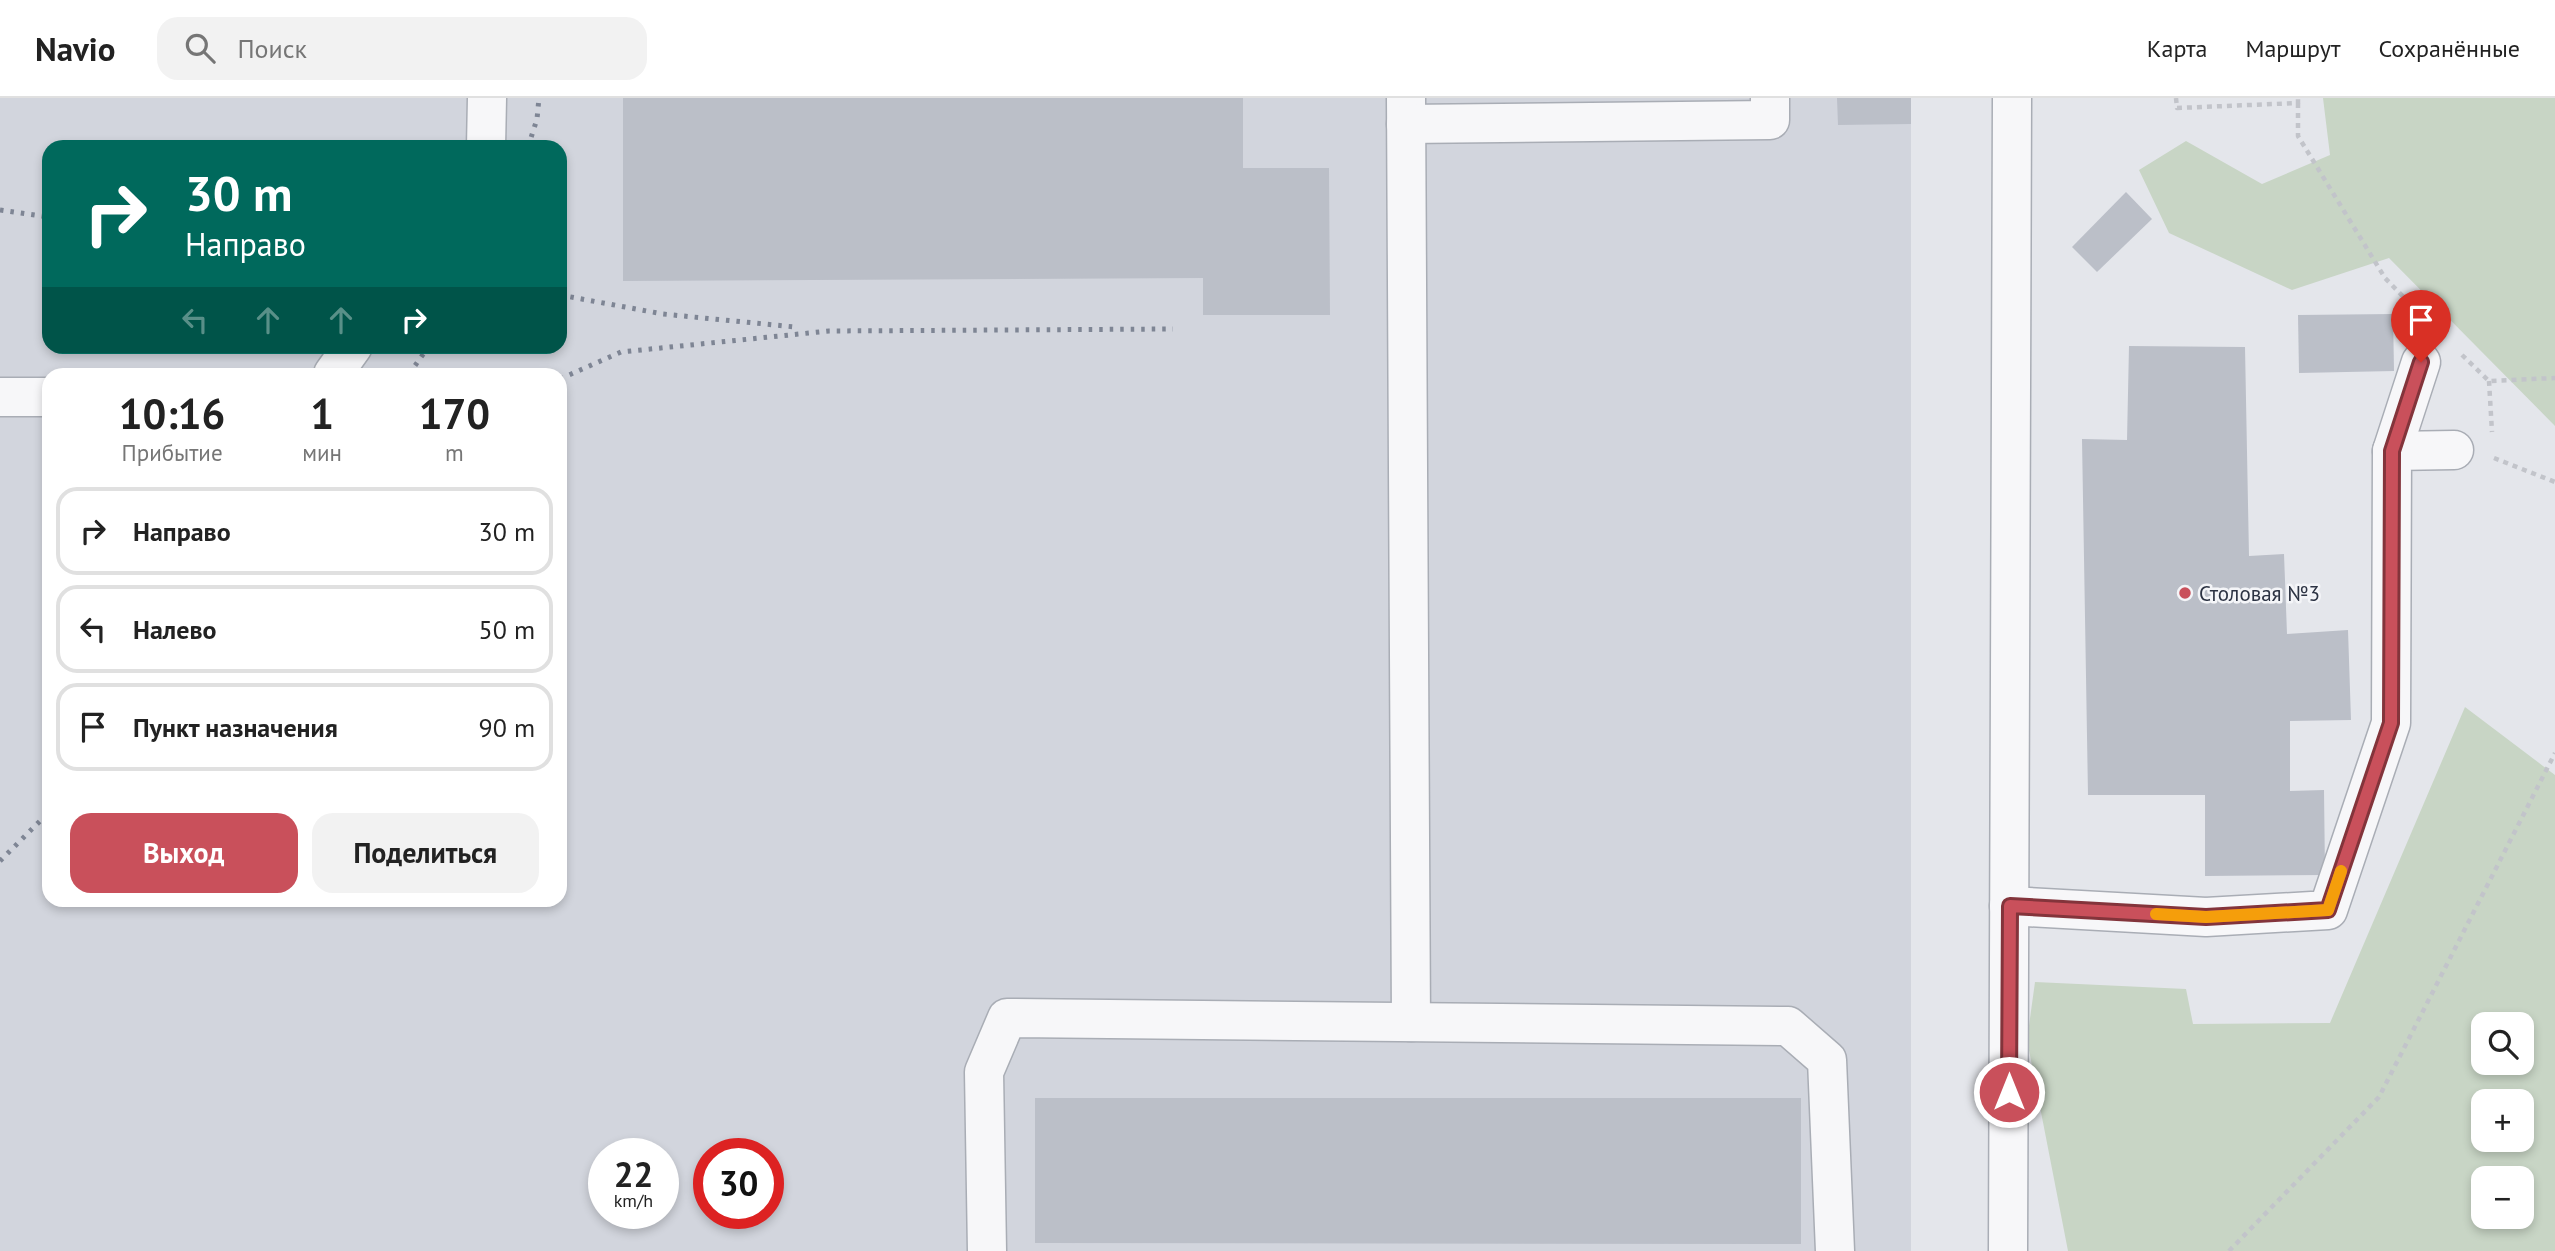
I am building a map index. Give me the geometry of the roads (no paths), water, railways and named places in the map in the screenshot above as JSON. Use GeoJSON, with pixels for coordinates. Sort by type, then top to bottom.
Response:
{"type":"FeatureCollection","features":[{"type":"Feature","properties":{"kind":"street"},"geometry":{"type":"LineString","coordinates":[[486,140],[487,98]]}},
{"type":"Feature","properties":{"kind":"street"},"geometry":{"type":"LineString","coordinates":[[1411,1022],[1406,111],[1770,120],[1770,98]]}},
{"type":"Feature","properties":{"kind":"street"},"geometry":{"type":"LineString","coordinates":[[2008,1251],[2012,98]]}},
{"type":"Feature","properties":{"kind":"street"},"geometry":{"type":"LineString","coordinates":[[2010,906],[2206,917],[2328,910],[2391,723],[2392,451],[2421,362]]}},
{"type":"Feature","properties":{"kind":"street"},"geometry":{"type":"LineString","coordinates":[[0,397],[42,397]]}},
{"type":"Feature","properties":{"kind":"street"},"geometry":{"type":"LineString","coordinates":[[2392,451],[2454,450]]}},
{"type":"Feature","properties":{"kind":"street"},"geometry":{"type":"LineString","coordinates":[[987,1251],[984,1072],[1007,1018],[1788,1026],[1827,1060],[1835,1251]]}},
{"type":"Feature","properties":{"kind":"railway"},"geometry":{"type":"LineString","coordinates":[[530,140],[537,119],[539,98]]}},
{"type":"Feature","properties":{"kind":"railway"},"geometry":{"type":"LineString","coordinates":[[0,210],[42,216]]}},
{"type":"Feature","properties":{"kind":"railway"},"geometry":{"type":"LineString","coordinates":[[567,296],[663,314],[795,327]]}},
{"type":"Feature","properties":{"kind":"railway"},"geometry":{"type":"LineString","coordinates":[[567,376],[621,352],[829,331],[1173,329]]}},
{"type":"Feature","properties":{"kind":"railway"},"geometry":{"type":"LineString","coordinates":[[413,368],[423,354]]}},
{"type":"Feature","properties":{"kind":"railway"},"geometry":{"type":"LineString","coordinates":[[0,861],[42,819]]}},
{"type":"Feature","properties":{"kind":"place","name":"Столовая №3"},"geometry":{"type":"Point","coordinates":[2185,593]}}]}
